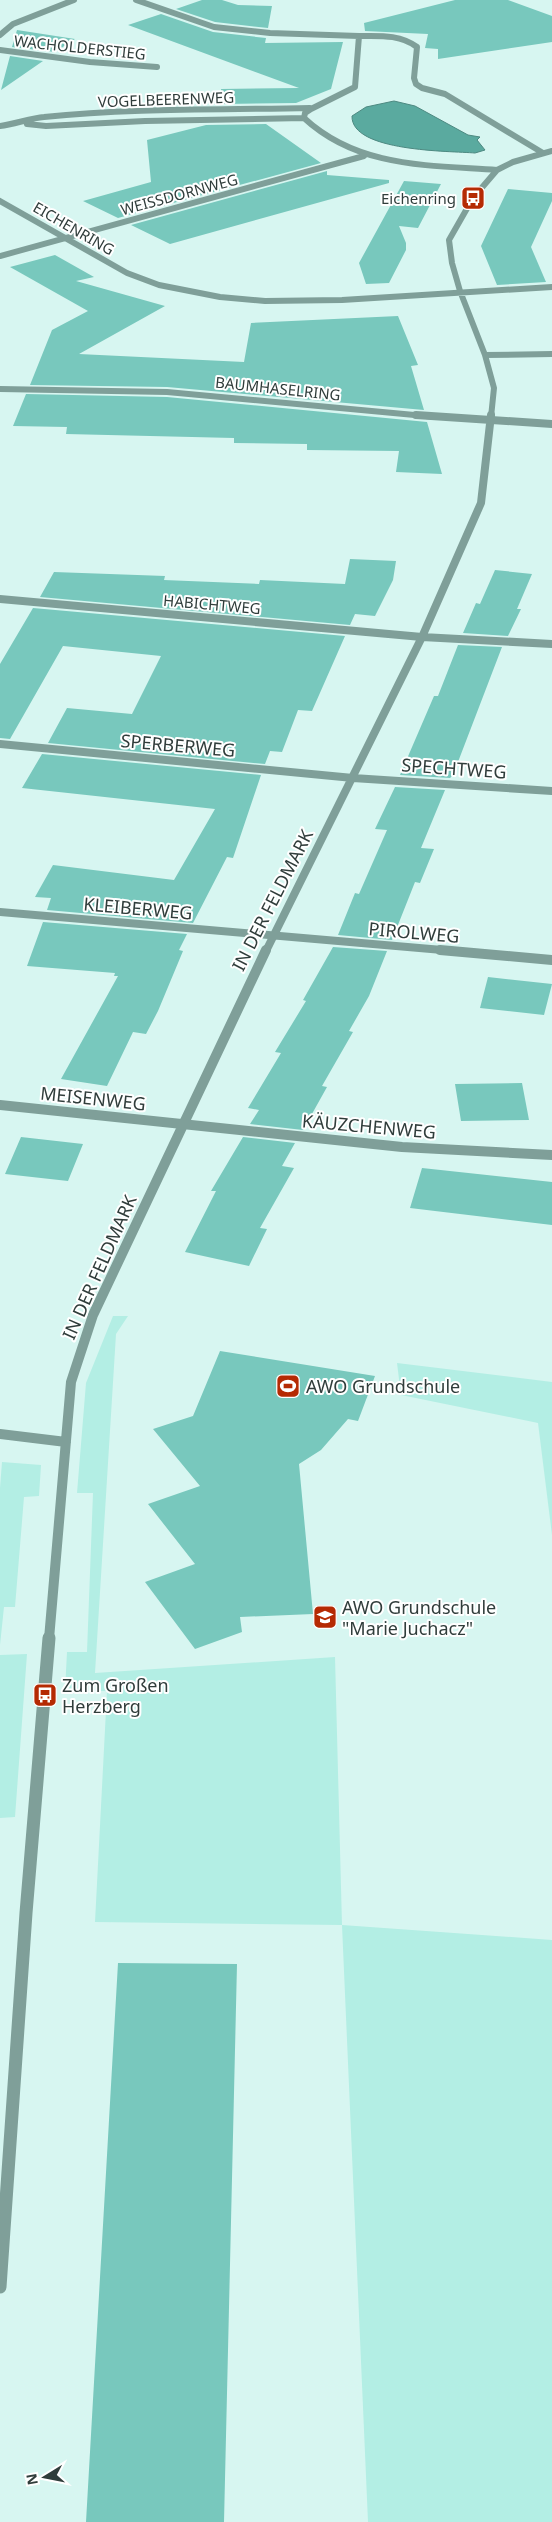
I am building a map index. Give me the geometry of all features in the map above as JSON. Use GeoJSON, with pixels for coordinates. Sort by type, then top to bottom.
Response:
{"type":"FeatureCollection","features":[{"type":"Feature","properties":{"kind":"street"},"geometry":{"type":"LineString","coordinates":[[0,35],[10,23],[74,0]]}},
{"type":"Feature","properties":{"kind":"street"},"geometry":{"type":"LineString","coordinates":[[136,0],[214,27],[270,33],[399,37],[411,41],[417,47],[414,78],[416,84],[422,88],[445,94],[543,153]]}},
{"type":"Feature","properties":{"kind":"street"},"geometry":{"type":"LineString","coordinates":[[304,118],[305,113],[310,108],[355,88],[359,36]]}},
{"type":"Feature","properties":{"kind":"street","name":"WACHOLDERSTIEG"},"geometry":{"type":"LineString","coordinates":[[0,50],[90,62],[158,67]]}},
{"type":"Feature","properties":{"kind":"street","name":"VOGELBEERENWEG"},"geometry":{"type":"LineString","coordinates":[[0,126],[23,123],[42,117],[124,112],[310,108]]}},
{"type":"Feature","properties":{"kind":"street","name":"VOGELBEERENWEG"},"geometry":{"type":"LineString","coordinates":[[23,123],[46,126],[145,121],[304,118]]}},
{"type":"Feature","properties":{"kind":"street","name":"WEISSDORNWEG"},"geometry":{"type":"LineString","coordinates":[[304,118],[320,135],[364,156],[497,170]]}},
{"type":"Feature","properties":{"kind":"street"},"geometry":{"type":"LineString","coordinates":[[497,170],[513,162],[552,151]]}},
{"type":"Feature","properties":{"kind":"street","name":"WEISSDORNWEG"},"geometry":{"type":"LineString","coordinates":[[0,256],[364,156]]}},
{"type":"Feature","properties":{"kind":"street","name":"IN DER FELDMARK"},"geometry":{"type":"LineString","coordinates":[[0,2288],[26,1914],[71,1382],[92,1315],[273,936],[422,637],[481,503],[494,388],[485,355],[460,291],[452,263],[449,240],[473,198],[497,170]]}},
{"type":"Feature","properties":{"kind":"street","name":"EICHENRING"},"geometry":{"type":"LineString","coordinates":[[0,201],[127,273],[159,285],[220,296],[265,301],[342,300],[552,286]]}},
{"type":"Feature","properties":{"kind":"street"},"geometry":{"type":"LineString","coordinates":[[485,355],[552,354]]}},
{"type":"Feature","properties":{"kind":"street","name":"BAUMHASELRING"},"geometry":{"type":"LineString","coordinates":[[0,389],[167,392],[491,422],[552,424]]}},
{"type":"Feature","properties":{"kind":"street","name":"HABICHTWEG"},"geometry":{"type":"LineString","coordinates":[[0,599],[422,637],[552,644]]}},
{"type":"Feature","properties":{"kind":"street","name":"SPERBERWEG"},"geometry":{"type":"LineString","coordinates":[[0,744],[353,778]]}},
{"type":"Feature","properties":{"kind":"street","name":"SPECHTWEG"},"geometry":{"type":"LineString","coordinates":[[353,778],[552,792]]}},
{"type":"Feature","properties":{"kind":"street","name":"KLEIBERWEG"},"geometry":{"type":"LineString","coordinates":[[0,912],[273,936]]}},
{"type":"Feature","properties":{"kind":"street","name":"PIROLWEG"},"geometry":{"type":"LineString","coordinates":[[273,936],[552,960]]}},
{"type":"Feature","properties":{"kind":"street","name":"MEISENWEG"},"geometry":{"type":"LineString","coordinates":[[0,1105],[184,1123]]}},
{"type":"Feature","properties":{"kind":"street","name":"KÄUZCHENWEG"},"geometry":{"type":"LineString","coordinates":[[184,1123],[402,1147],[552,1154]]}},
{"type":"Feature","properties":{"kind":"street"},"geometry":{"type":"LineString","coordinates":[[0,1434],[66,1442]]}},
{"type":"Feature","properties":{"kind":"shaded area"},"geometry":{"type":"Polygon","coordinates":[[[394,101],[415,106],[468,135],[480,137],[477,140],[485,150],[475,153],[404,147],[367,137],[356,128],[352,116],[366,107],[394,101]]]}},
{"type":"Feature","properties":{"kind":"shaded area"},"geometry":{"type":"Polygon","coordinates":[[[113,1316],[128,1316],[116,1334],[95,1673],[335,1657],[342,1925],[95,1922],[107,1691],[65,1691],[67,1652],[87,1652],[93,1493],[77,1493],[86,1383],[113,1316]]]}},
{"type":"Feature","properties":{"kind":"shaded area"},"geometry":{"type":"Polygon","coordinates":[[[397,1363],[552,1382],[552,1535],[538,1423],[401,1395],[397,1363]]]}},
{"type":"Feature","properties":{"kind":"shaded area"},"geometry":{"type":"Polygon","coordinates":[[[2,1462],[41,1465],[39,1496],[24,1497],[15,1607],[4,1607],[0,1645],[0,1488],[2,1462]]]}},
{"type":"Feature","properties":{"kind":"shaded area"},"geometry":{"type":"Polygon","coordinates":[[[27,1654],[15,1817],[0,1818],[0,1655],[27,1654]]]}},
{"type":"Feature","properties":{"kind":"shaded area"},"geometry":{"type":"Polygon","coordinates":[[[342,1925],[552,1940],[552,2522],[368,2522],[342,1925]]]}},
{"type":"Feature","properties":{"kind":"building"},"geometry":{"type":"Polygon","coordinates":[[[202,0],[222,0],[238,5],[272,6],[268,28],[215,22],[176,9],[202,0]]]}},
{"type":"Feature","properties":{"kind":"building"},"geometry":{"type":"Polygon","coordinates":[[[455,0],[508,0],[552,16],[552,42],[438,59],[438,49],[425,48],[428,34],[365,31],[364,23],[455,0]]]}},
{"type":"Feature","properties":{"kind":"building"},"geometry":{"type":"Polygon","coordinates":[[[161,14],[213,32],[266,38],[265,43],[343,42],[331,89],[296,103],[223,104],[221,89],[299,88],[128,25],[161,14]]]}},
{"type":"Feature","properties":{"kind":"building"},"geometry":{"type":"Polygon","coordinates":[[[17,30],[75,39],[55,52],[12,47],[17,30]]]}},
{"type":"Feature","properties":{"kind":"building"},"geometry":{"type":"Polygon","coordinates":[[[10,56],[43,61],[1,90],[10,56]]]}},
{"type":"Feature","properties":{"kind":"building"},"geometry":{"type":"Polygon","coordinates":[[[266,124],[321,163],[118,218],[83,201],[151,182],[147,140],[206,125],[266,124]]]}},
{"type":"Feature","properties":{"kind":"building"},"geometry":{"type":"Polygon","coordinates":[[[327,171],[327,175],[389,180],[389,183],[170,244],[131,225],[327,171]]]}},
{"type":"Feature","properties":{"kind":"building"},"geometry":{"type":"Polygon","coordinates":[[[404,181],[441,184],[418,228],[399,226],[406,243],[406,250],[389,283],[366,284],[359,263],[404,181]]]}},
{"type":"Feature","properties":{"kind":"building"},"geometry":{"type":"Polygon","coordinates":[[[508,189],[552,193],[552,201],[531,247],[546,282],[497,285],[481,246],[508,189]]]}},
{"type":"Feature","properties":{"kind":"building"},"geometry":{"type":"Polygon","coordinates":[[[55,255],[94,277],[76,281],[165,306],[79,354],[244,362],[251,323],[398,316],[418,365],[411,366],[424,410],[167,387],[30,385],[52,330],[88,311],[10,267],[55,255]]]}},
{"type":"Feature","properties":{"kind":"building"},"geometry":{"type":"Polygon","coordinates":[[[26,394],[167,397],[427,422],[442,474],[396,472],[399,451],[307,450],[307,444],[234,443],[234,438],[66,434],[67,427],[13,426],[26,394]]]}},
{"type":"Feature","properties":{"kind":"building"},"geometry":{"type":"Polygon","coordinates":[[[350,559],[396,561],[393,580],[375,616],[355,614],[350,625],[40,597],[54,572],[165,576],[164,580],[259,584],[260,580],[345,584],[350,559]]]}},
{"type":"Feature","properties":{"kind":"building"},"geometry":{"type":"Polygon","coordinates":[[[495,570],[532,574],[517,609],[521,609],[508,636],[463,633],[476,603],[480,604],[495,570]]]}},
{"type":"Feature","properties":{"kind":"building"},"geometry":{"type":"Polygon","coordinates":[[[33,608],[345,636],[312,711],[298,710],[282,752],[270,751],[265,764],[48,743],[67,708],[132,714],[161,656],[63,646],[10,739],[0,738],[0,664],[33,608]]]}},
{"type":"Feature","properties":{"kind":"building"},"geometry":{"type":"Polygon","coordinates":[[[458,645],[502,647],[453,775],[450,778],[400,775],[434,696],[438,696],[458,645]]]}},
{"type":"Feature","properties":{"kind":"building"},"geometry":{"type":"Polygon","coordinates":[[[42,754],[261,775],[233,858],[227,857],[193,923],[47,910],[51,898],[35,897],[53,865],[174,880],[215,809],[22,788],[42,754]]]}},
{"type":"Feature","properties":{"kind":"building"},"geometry":{"type":"Polygon","coordinates":[[[395,787],[445,790],[421,848],[434,849],[420,883],[415,882],[392,940],[338,935],[355,893],[359,894],[387,830],[375,829],[395,787]]]}},
{"type":"Feature","properties":{"kind":"building"},"geometry":{"type":"Polygon","coordinates":[[[43,922],[187,934],[179,950],[183,951],[158,1011],[146,1034],[133,1032],[107,1086],[61,1079],[118,976],[114,976],[115,973],[27,966],[43,922]]]}},
{"type":"Feature","properties":{"kind":"building"},"geometry":{"type":"Polygon","coordinates":[[[333,947],[387,951],[369,996],[349,1031],[353,1032],[322,1086],[327,1087],[303,1130],[250,1124],[259,1110],[248,1108],[281,1053],[275,1052],[306,1001],[303,1000],[333,947]]]}},
{"type":"Feature","properties":{"kind":"building"},"geometry":{"type":"Polygon","coordinates":[[[488,977],[552,984],[544,1015],[480,1008],[488,977]]]}},
{"type":"Feature","properties":{"kind":"building"},"geometry":{"type":"Polygon","coordinates":[[[522,1083],[529,1120],[461,1121],[455,1084],[522,1083]]]}},
{"type":"Feature","properties":{"kind":"building"},"geometry":{"type":"Polygon","coordinates":[[[21,1137],[83,1144],[68,1181],[5,1174],[21,1137]]]}},
{"type":"Feature","properties":{"kind":"building"},"geometry":{"type":"Polygon","coordinates":[[[243,1137],[295,1143],[282,1166],[294,1168],[260,1228],[267,1229],[249,1266],[185,1252],[216,1191],[211,1191],[243,1137]]]}},
{"type":"Feature","properties":{"kind":"building"},"geometry":{"type":"Polygon","coordinates":[[[422,1168],[552,1182],[552,1225],[410,1208],[422,1168]]]}},
{"type":"Feature","properties":{"kind":"building"},"geometry":{"type":"Polygon","coordinates":[[[220,1351],[375,1376],[358,1421],[348,1419],[321,1450],[299,1464],[313,1614],[240,1617],[242,1632],[195,1649],[145,1582],[195,1564],[148,1504],[200,1486],[153,1429],[193,1416],[220,1351]]]}},
{"type":"Feature","properties":{"kind":"building"},"geometry":{"type":"Polygon","coordinates":[[[118,1963],[237,1964],[224,2522],[86,2522],[118,1963]]]}},
{"type":"Feature","properties":{"kind":"place","name":"Eichenring"},"geometry":{"type":"Point","coordinates":[473,198]}},
{"type":"Feature","properties":{"kind":"place","name":"AWO Grundschule"},"geometry":{"type":"Point","coordinates":[288,1386]}},
{"type":"Feature","properties":{"kind":"place","name":"AWO Grundschule \"Marie Juchacz\""},"geometry":{"type":"Point","coordinates":[325,1617]}},
{"type":"Feature","properties":{"kind":"place","name":"Zum Großen Herzberg"},"geometry":{"type":"Point","coordinates":[45,1695]}}]}
